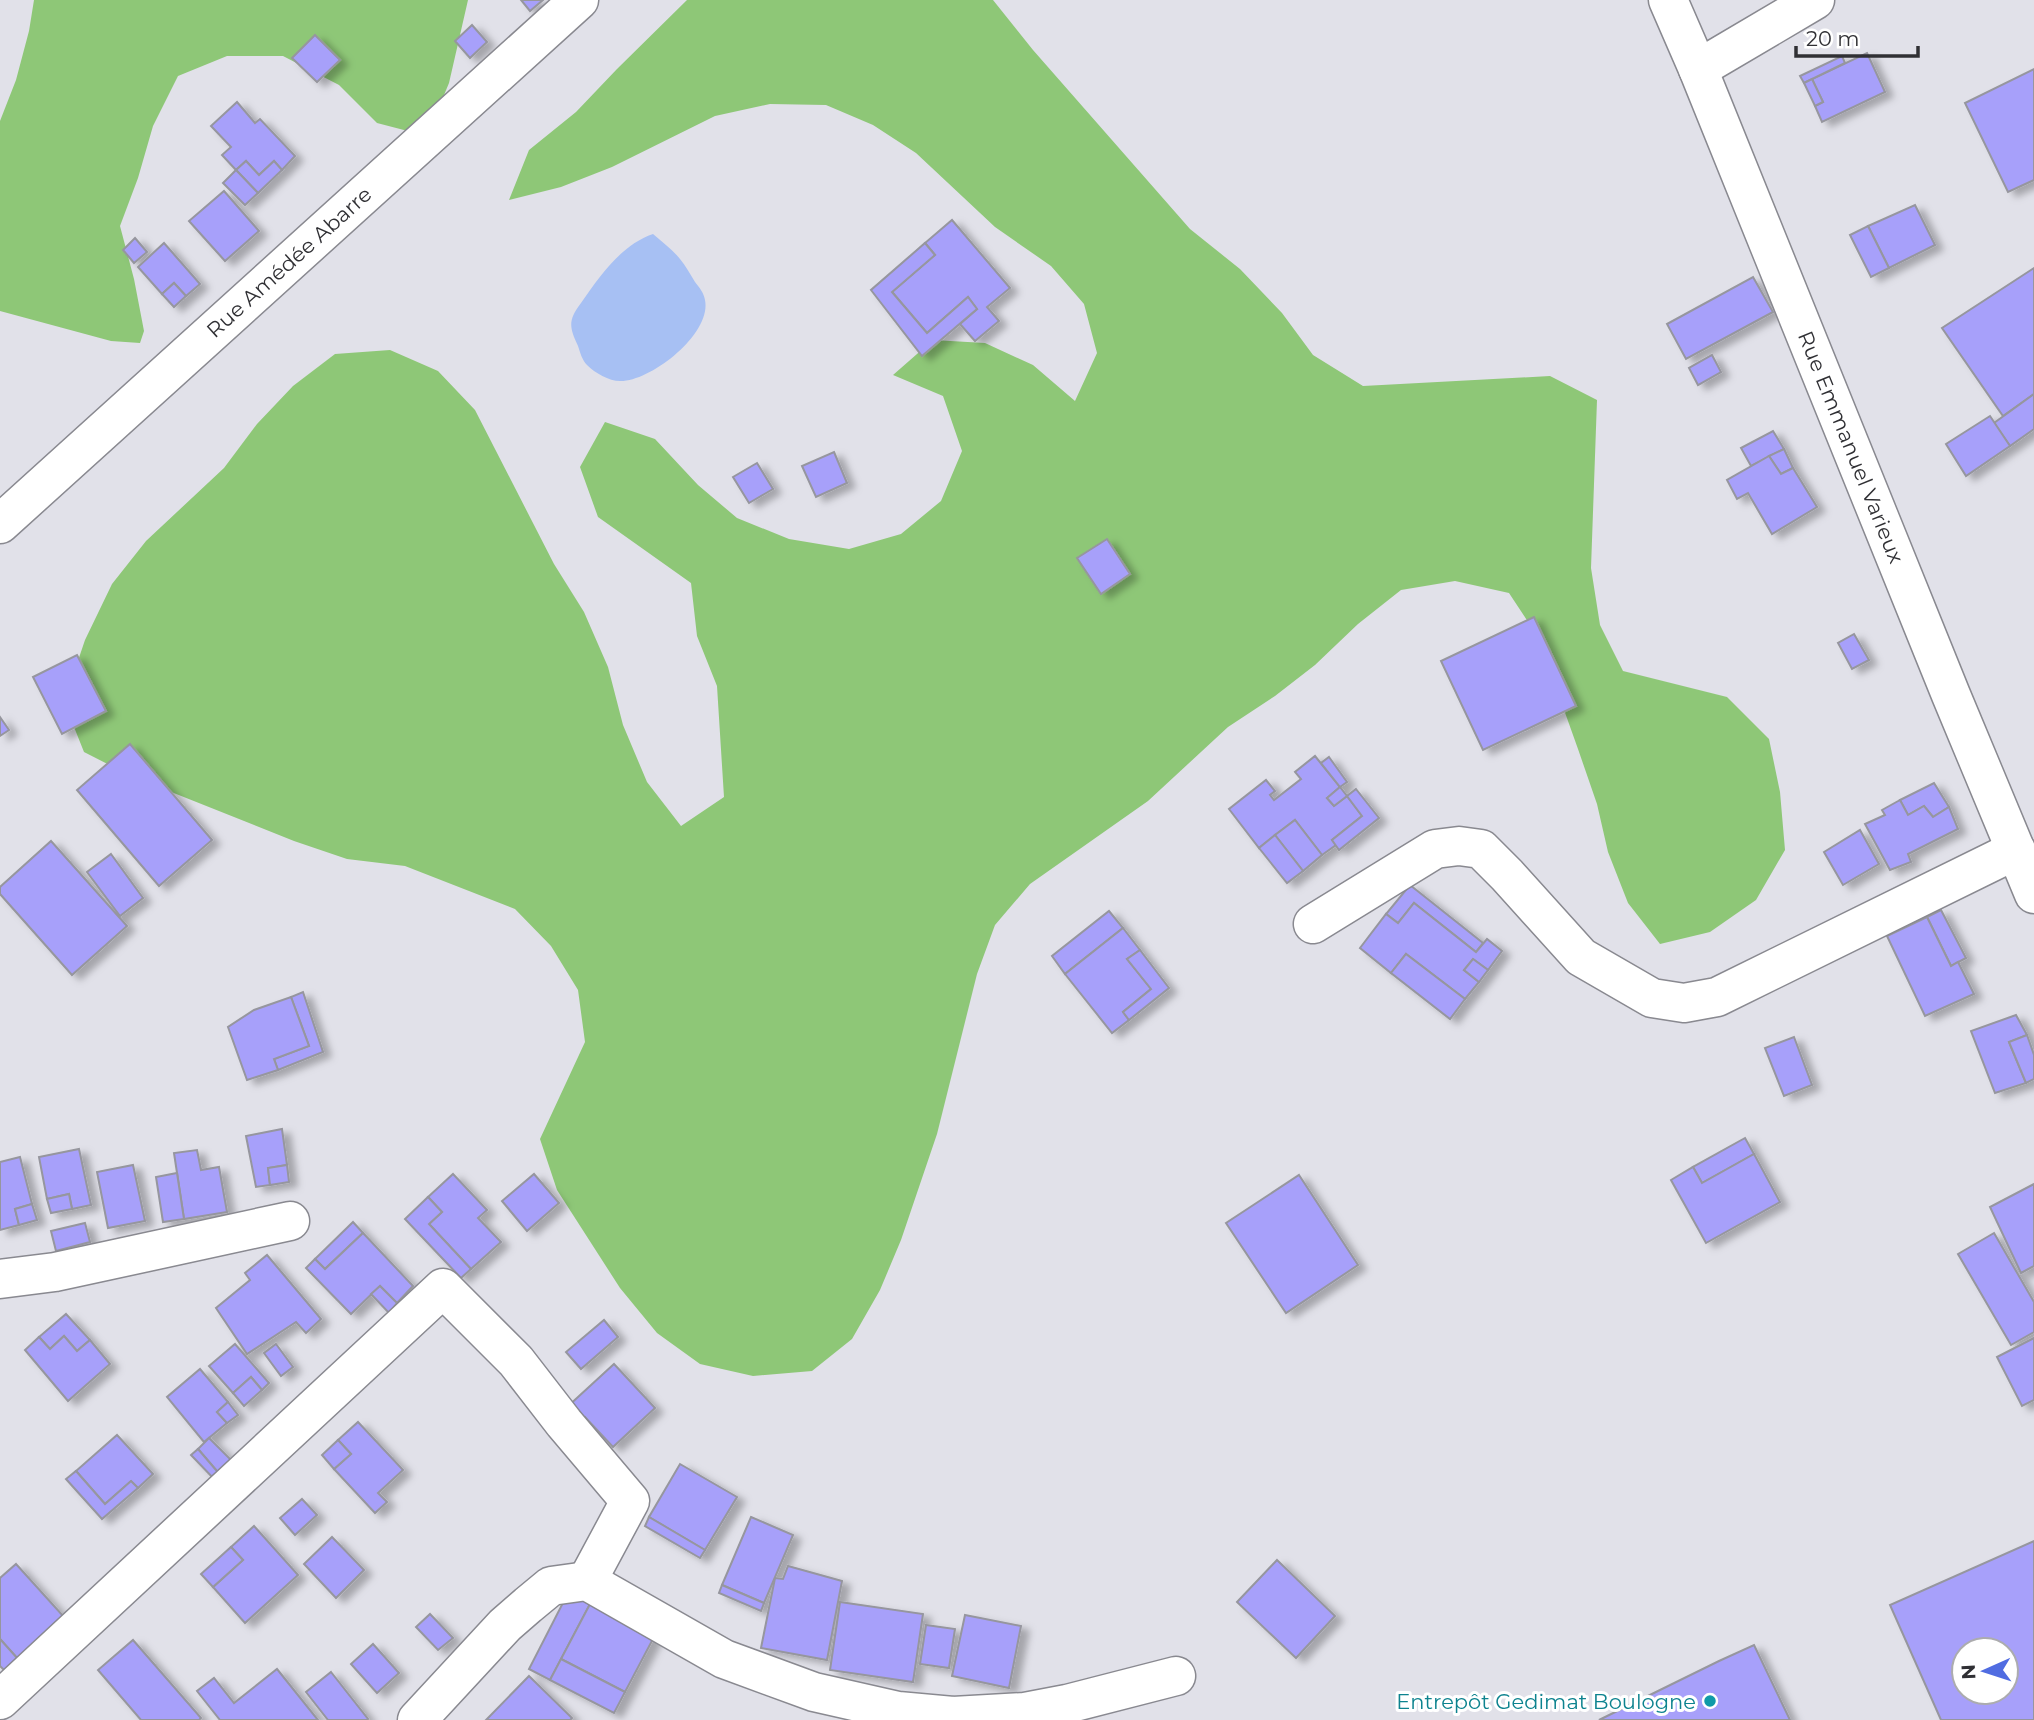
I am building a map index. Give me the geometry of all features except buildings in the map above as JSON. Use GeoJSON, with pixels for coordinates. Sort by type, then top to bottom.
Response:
{"type":"FeatureCollection","features":[{"type":"Feature","properties":{"kind":"street","name":"Rue Amédée Abarre"},"geometry":{"type":"LineString","coordinates":[[0,524],[579,0]]}},
{"type":"Feature","properties":{"kind":"street","name":"Rue Emmanuel Varieux"},"geometry":{"type":"LineString","coordinates":[[1668,0],[2034,894]]}},
{"type":"Feature","properties":{"kind":"street"},"geometry":{"type":"LineString","coordinates":[[1698,69],[1815,0]]}},
{"type":"Feature","properties":{"kind":"street"},"geometry":{"type":"LineString","coordinates":[[1313,924],[1435,849],[1459,846],[1480,849],[1581,957],[1651,998],[1684,1003],[1717,997],[2016,850]]}},
{"type":"Feature","properties":{"kind":"street"},"geometry":{"type":"LineString","coordinates":[[0,1279],[55,1272],[290,1222]]}},
{"type":"Feature","properties":{"kind":"street"},"geometry":{"type":"LineString","coordinates":[[0,1700],[443,1288],[516,1361],[630,1502],[587,1581]]}},
{"type":"Feature","properties":{"kind":"street"},"geometry":{"type":"LineString","coordinates":[[416,1720],[505,1625],[551,1586],[587,1581],[723,1659],[814,1692],[898,1711],[953,1716],[1024,1712],[1067,1704],[1176,1675]]}},
{"type":"Feature","properties":{"kind":"green space"},"geometry":{"type":"Polygon","coordinates":[[[34,0],[468,0],[449,83],[427,136],[377,123],[339,85],[283,56],[227,56],[178,76],[153,126],[120,226],[144,331],[140,343],[111,341],[0,311],[0,121],[16,80],[34,0]]]}},
{"type":"Feature","properties":{"kind":"green space"},"geometry":{"type":"Polygon","coordinates":[[[687,0],[993,0],[1033,50],[1190,229],[1240,269],[1282,313],[1313,355],[1363,386],[1550,376],[1597,400],[1591,568],[1600,625],[1623,671],[1727,697],[1769,739],[1780,792],[1785,850],[1756,900],[1710,932],[1660,944],[1628,903],[1608,852],[1597,804],[1538,637],[1509,593],[1455,581],[1401,590],[1358,624],[1315,665],[1228,727],[1148,801],[1030,884],[995,925],[977,974],[937,1134],[901,1240],[880,1290],[852,1339],[812,1371],[753,1376],[700,1364],[657,1333],[620,1288],[557,1190],[540,1139],[585,1042],[578,990],[551,946],[515,909],[405,866],[347,859],[294,841],[131,776],[84,752],[64,702],[85,640],[112,584],[146,541],[224,468],[257,424],[293,386],[335,354],[390,350],[438,371],[475,410],[554,564],[584,612],[608,667],[623,725],[647,782],[681,826],[724,797],[717,686],[697,636],[691,583],[598,517],[580,467],[605,422],[655,439],[698,485],[737,518],[789,539],[849,549],[901,534],[941,501],[962,451],[943,396],[893,375],[933,340],[985,343],[1033,365],[1075,401],[1097,353],[1084,304],[1051,266],[995,227],[916,153],[873,125],[826,105],[770,104],[715,116],[612,167],[561,187],[509,200],[529,150],[576,112],[687,0]]]}},
{"type":"Feature","properties":{"kind":"water"},"geometry":{"type":"Polygon","coordinates":[[[653,234],[684,264],[704,295],[705,313],[689,341],[662,365],[633,379],[611,380],[594,371],[584,361],[573,334],[572,319],[612,262],[641,239],[653,234]]]}},
{"type":"Feature","properties":{"kind":"place","name":"Entrepôt Gedimat Boulogne"},"geometry":{"type":"Point","coordinates":[1710,1701]}}]}
